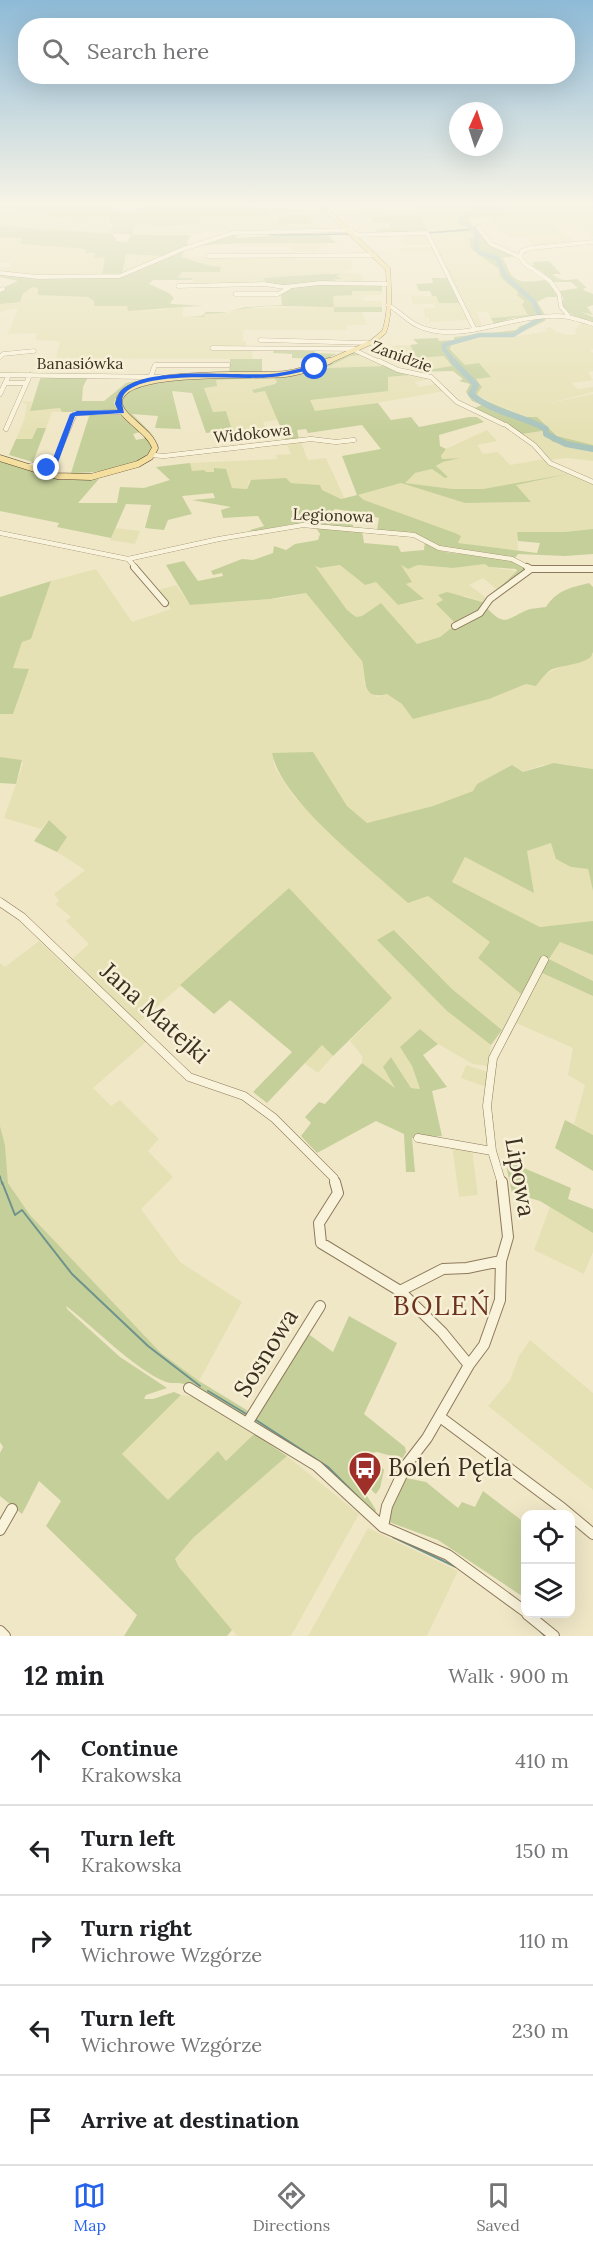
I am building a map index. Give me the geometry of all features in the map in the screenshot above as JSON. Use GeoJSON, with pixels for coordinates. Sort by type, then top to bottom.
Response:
{"type":"FeatureCollection","features":[{"type":"Feature","properties":{"kind":"main road"},"geometry":{"type":"LineString","coordinates":[[0,458],[61,477],[91,477],[130,467],[152,455],[155,446],[153,439],[122,411],[118,404],[123,392],[135,384],[160,377],[250,377],[283,374],[323,364],[355,350],[385,330],[388,280]]}},
{"type":"Feature","properties":{"kind":"street"},"geometry":{"type":"LineString","coordinates":[[450,280],[474,328]]}},
{"type":"Feature","properties":{"kind":"street"},"geometry":{"type":"LineString","coordinates":[[548,280],[556,287],[561,307],[568,315]]}},
{"type":"Feature","properties":{"kind":"street"},"geometry":{"type":"LineString","coordinates":[[178,286],[264,284],[288,288],[310,284],[388,284]]}},
{"type":"Feature","properties":{"kind":"street"},"geometry":{"type":"LineString","coordinates":[[235,294],[278,294],[288,288]]}},
{"type":"Feature","properties":{"kind":"street"},"geometry":{"type":"LineString","coordinates":[[388,305],[411,323],[424,329],[474,328],[537,317],[568,315],[593,324]]}},
{"type":"Feature","properties":{"kind":"street"},"geometry":{"type":"LineString","coordinates":[[260,340],[304,339],[367,343]]}},
{"type":"Feature","properties":{"kind":"street"},"geometry":{"type":"LineString","coordinates":[[212,348],[355,350]]}},
{"type":"Feature","properties":{"kind":"street","name":"Zanidzie"},"geometry":{"type":"LineString","coordinates":[[355,350],[398,370],[431,377],[457,402],[504,424],[534,445],[550,463],[593,482]]}},
{"type":"Feature","properties":{"kind":"street"},"geometry":{"type":"LineString","coordinates":[[0,357],[3,354],[34,351]]}},
{"type":"Feature","properties":{"kind":"street"},"geometry":{"type":"LineString","coordinates":[[151,376],[155,365],[228,365]]}},
{"type":"Feature","properties":{"kind":"street","name":"Banasiówka"},"geometry":{"type":"LineString","coordinates":[[0,375],[160,377]]}},
{"type":"Feature","properties":{"kind":"street"},"geometry":{"type":"LineString","coordinates":[[0,394],[9,375]]}},
{"type":"Feature","properties":{"kind":"street"},"geometry":{"type":"LineString","coordinates":[[6,429],[30,375]]}},
{"type":"Feature","properties":{"kind":"street"},"geometry":{"type":"LineString","coordinates":[[3,384],[24,383]]}},
{"type":"Feature","properties":{"kind":"street"},"geometry":{"type":"LineString","coordinates":[[30,466],[35,464],[52,468],[75,413],[122,411]]}},
{"type":"Feature","properties":{"kind":"street","name":"Widokowa"},"geometry":{"type":"LineString","coordinates":[[152,455],[164,456],[311,439],[336,442],[354,440]]}},
{"type":"Feature","properties":{"kind":"street","name":"Legionowa"},"geometry":{"type":"LineString","coordinates":[[0,533],[128,559],[219,539],[303,525],[407,534],[439,548],[504,558],[531,569],[593,569]]}},
{"type":"Feature","properties":{"kind":"street"},"geometry":{"type":"LineString","coordinates":[[128,559],[165,603]]}},
{"type":"Feature","properties":{"kind":"street"},"geometry":{"type":"LineString","coordinates":[[455,626],[480,613],[490,599],[531,569]]}},
{"type":"Feature","properties":{"kind":"street","name":"Jana Matejki"},"geometry":{"type":"LineString","coordinates":[[0,902],[22,917],[189,1077],[253,1101],[318,1160],[334,1178],[338,1193],[320,1221],[316,1233],[321,1243],[400,1290],[442,1332],[469,1365]]}},
{"type":"Feature","properties":{"kind":"street","name":"Lipowa"},"geometry":{"type":"LineString","coordinates":[[383,1527],[387,1506],[407,1464],[440,1417],[469,1365],[484,1345],[500,1300],[501,1261],[508,1237],[508,1226],[502,1181],[492,1151],[488,1106],[493,1058],[544,960]]}},
{"type":"Feature","properties":{"kind":"street"},"geometry":{"type":"LineString","coordinates":[[418,1138],[492,1151]]}},
{"type":"Feature","properties":{"kind":"street"},"geometry":{"type":"LineString","coordinates":[[400,1290],[443,1269],[467,1268],[501,1261]]}},
{"type":"Feature","properties":{"kind":"street","name":"Sosnowa"},"geometry":{"type":"LineString","coordinates":[[248,1422],[320,1306]]}},
{"type":"Feature","properties":{"kind":"street"},"geometry":{"type":"LineString","coordinates":[[189,1388],[317,1466],[383,1527],[448,1555],[521,1609]]}},
{"type":"Feature","properties":{"kind":"street"},"geometry":{"type":"LineString","coordinates":[[440,1417],[562,1508],[593,1534]]}},
{"type":"Feature","properties":{"kind":"street"},"geometry":{"type":"LineString","coordinates":[[0,1530],[12,1509]]}},
{"type":"Feature","properties":{"kind":"street"},"geometry":{"type":"LineString","coordinates":[[532,1618],[554,1636]]}},
{"type":"Feature","properties":{"kind":"street"},"geometry":{"type":"LineString","coordinates":[[0,1631],[5,1636]]}},
{"type":"Feature","properties":{"kind":"shaded area"},"geometry":{"type":"Polygon","coordinates":[[[193,280],[265,280],[266,283],[194,283],[193,280]]]}},
{"type":"Feature","properties":{"kind":"shaded area"},"geometry":{"type":"Polygon","coordinates":[[[336,280],[363,280],[363,283],[336,283],[336,280]]]}},
{"type":"Feature","properties":{"kind":"shaded area"},"geometry":{"type":"Polygon","coordinates":[[[449,280],[504,280],[519,292],[528,315],[491,318],[488,312],[477,312],[482,326],[475,327],[469,320],[430,322],[428,317],[425,318],[424,308],[435,308],[434,304],[413,304],[411,296],[436,296],[459,303],[449,280]]]}},
{"type":"Feature","properties":{"kind":"shaded area"},"geometry":{"type":"Polygon","coordinates":[[[32,287],[39,288],[38,295],[88,297],[94,301],[95,306],[127,306],[128,311],[164,310],[184,306],[182,316],[187,317],[204,317],[205,314],[229,313],[246,308],[333,307],[333,295],[351,295],[352,291],[382,291],[382,295],[365,295],[363,299],[382,301],[382,307],[334,307],[335,312],[362,312],[367,325],[347,325],[347,330],[243,330],[243,341],[246,341],[246,347],[252,349],[253,359],[56,358],[60,341],[35,340],[37,333],[8,334],[18,308],[0,312],[0,304],[20,302],[23,294],[32,287]]]}},
{"type":"Feature","properties":{"kind":"shaded area"},"geometry":{"type":"Polygon","coordinates":[[[582,322],[593,327],[593,349],[590,350],[593,353],[593,371],[588,372],[593,380],[571,383],[578,389],[593,387],[593,392],[545,404],[593,394],[593,445],[564,439],[529,418],[480,397],[477,394],[481,384],[475,379],[491,376],[465,365],[449,346],[481,337],[511,337],[548,331],[545,328],[550,327],[556,332],[576,334],[575,330],[582,322]]]}},
{"type":"Feature","properties":{"kind":"shaded area"},"geometry":{"type":"Polygon","coordinates":[[[392,346],[411,346],[417,358],[444,356],[451,362],[452,368],[418,370],[414,360],[416,358],[396,358],[392,346]]]}},
{"type":"Feature","properties":{"kind":"shaded area"},"geometry":{"type":"Polygon","coordinates":[[[361,355],[387,366],[324,368],[350,356],[361,355]]]}},
{"type":"Feature","properties":{"kind":"shaded area"},"geometry":{"type":"Polygon","coordinates":[[[411,375],[431,379],[415,382],[419,387],[436,384],[445,391],[330,411],[315,411],[309,400],[388,390],[388,377],[411,375]]]}},
{"type":"Feature","properties":{"kind":"shaded area"},"geometry":{"type":"Polygon","coordinates":[[[274,378],[277,381],[265,391],[278,420],[263,422],[268,434],[234,438],[226,411],[213,412],[204,388],[216,386],[216,380],[274,378]]]}},
{"type":"Feature","properties":{"kind":"shaded area"},"geometry":{"type":"Polygon","coordinates":[[[17,401],[32,402],[30,410],[60,408],[62,412],[52,412],[46,428],[37,428],[32,439],[16,439],[24,420],[27,404],[17,401]]]}},
{"type":"Feature","properties":{"kind":"shaded area"},"geometry":{"type":"Polygon","coordinates":[[[487,430],[497,441],[477,445],[483,454],[498,452],[510,465],[544,459],[557,469],[593,484],[593,529],[517,533],[518,550],[474,546],[458,543],[456,535],[364,500],[358,495],[401,483],[465,503],[530,502],[515,485],[483,489],[453,489],[403,483],[415,473],[432,469],[447,477],[436,467],[443,462],[459,458],[442,459],[446,449],[487,430]]]}},
{"type":"Feature","properties":{"kind":"shaded area"},"geometry":{"type":"Polygon","coordinates":[[[543,431],[553,442],[593,450],[593,461],[567,458],[549,460],[540,448],[522,434],[543,431]]]}},
{"type":"Feature","properties":{"kind":"shaded area"},"geometry":{"type":"Polygon","coordinates":[[[300,440],[308,460],[326,458],[344,497],[341,500],[322,490],[320,485],[291,483],[285,478],[249,481],[247,489],[232,488],[219,470],[214,469],[214,472],[192,471],[190,463],[277,459],[276,455],[291,454],[286,442],[300,440]]]}},
{"type":"Feature","properties":{"kind":"shaded area"},"geometry":{"type":"Polygon","coordinates":[[[115,528],[140,531],[135,544],[110,540],[115,528]]]}},
{"type":"Feature","properties":{"kind":"shaded area"},"geometry":{"type":"Polygon","coordinates":[[[485,564],[489,567],[517,571],[497,590],[483,578],[469,585],[488,599],[486,603],[465,596],[439,596],[444,600],[436,604],[456,624],[440,637],[417,644],[381,603],[362,616],[356,617],[347,610],[314,566],[320,568],[340,565],[365,585],[376,582],[398,605],[423,600],[406,584],[412,582],[400,565],[413,567],[418,565],[453,568],[485,564]]]}},
{"type":"Feature","properties":{"kind":"shaded area"},"geometry":{"type":"Polygon","coordinates":[[[96,569],[132,622],[171,609],[158,590],[176,585],[190,605],[283,598],[306,593],[362,661],[365,673],[364,683],[377,697],[387,694],[402,704],[472,703],[489,699],[559,667],[591,657],[593,652],[593,769],[564,764],[542,765],[523,772],[512,765],[477,784],[473,791],[433,806],[367,823],[347,806],[332,783],[272,753],[275,768],[294,797],[408,902],[428,896],[491,942],[478,958],[522,995],[502,1030],[452,989],[395,930],[378,940],[447,1011],[491,1045],[488,1066],[473,1064],[438,1044],[420,1029],[400,1047],[412,1066],[420,1089],[411,1088],[391,1057],[383,1068],[397,1089],[362,1063],[362,1056],[350,1041],[391,998],[224,948],[138,1023],[71,960],[89,944],[66,921],[71,917],[55,904],[59,901],[54,894],[85,870],[57,852],[67,837],[49,820],[41,829],[4,818],[23,764],[22,760],[0,757],[0,714],[13,714],[29,669],[13,668],[22,642],[31,639],[51,581],[96,569]]]}},
{"type":"Feature","properties":{"kind":"shaded area"},"geometry":{"type":"Polygon","coordinates":[[[551,843],[571,867],[588,869],[593,891],[593,921],[540,927],[452,882],[465,857],[534,893],[526,850],[551,843]]]}},
{"type":"Feature","properties":{"kind":"shaded area"},"geometry":{"type":"Polygon","coordinates":[[[39,941],[146,1042],[93,1088],[111,1106],[120,1100],[159,1139],[148,1151],[173,1177],[141,1209],[180,1262],[242,1302],[199,1381],[161,1353],[30,1215],[8,1183],[5,1145],[0,1126],[0,963],[5,967],[39,941]]]}},
{"type":"Feature","properties":{"kind":"shaded area"},"geometry":{"type":"Polygon","coordinates":[[[560,942],[593,955],[593,981],[549,959],[560,942]]]}},
{"type":"Feature","properties":{"kind":"shaded area"},"geometry":{"type":"Polygon","coordinates":[[[540,972],[593,996],[593,1135],[574,1124],[585,1085],[568,1075],[573,1048],[514,1022],[540,972]]]}},
{"type":"Feature","properties":{"kind":"shaded area"},"geometry":{"type":"Polygon","coordinates":[[[322,1045],[333,1056],[318,1073],[304,1063],[322,1045]]]}},
{"type":"Feature","properties":{"kind":"shaded area"},"geometry":{"type":"Polygon","coordinates":[[[466,1065],[488,1072],[486,1087],[461,1078],[466,1065]]]}},
{"type":"Feature","properties":{"kind":"shaded area"},"geometry":{"type":"Polygon","coordinates":[[[452,1145],[472,1149],[478,1195],[459,1197],[452,1145]]]}},
{"type":"Feature","properties":{"kind":"shaded area"},"geometry":{"type":"Polygon","coordinates":[[[550,1207],[593,1233],[593,1252],[584,1274],[534,1250],[550,1207]]]}},
{"type":"Feature","properties":{"kind":"shaded area"},"geometry":{"type":"Polygon","coordinates":[[[530,1340],[593,1393],[593,1490],[488,1406],[510,1380],[519,1356],[530,1340]]]}},
{"type":"Feature","properties":{"kind":"shaded area"},"geometry":{"type":"Polygon","coordinates":[[[181,1395],[196,1397],[254,1434],[225,1462],[218,1451],[168,1500],[122,1454],[181,1395]]]}},
{"type":"Feature","properties":{"kind":"shaded area"},"geometry":{"type":"Polygon","coordinates":[[[287,1456],[359,1514],[291,1636],[237,1636],[179,1567],[175,1559],[193,1538],[287,1456]]]}},
{"type":"Feature","properties":{"kind":"shaded area"},"geometry":{"type":"Polygon","coordinates":[[[368,1528],[458,1571],[427,1636],[308,1636],[368,1528]]]}},
{"type":"Feature","properties":{"kind":"green space"},"geometry":{"type":"Polygon","coordinates":[[[15,280],[153,280],[149,284],[169,293],[174,298],[170,303],[172,304],[205,306],[128,311],[127,306],[94,306],[94,301],[88,297],[38,295],[38,288],[32,287],[23,294],[20,302],[0,304],[0,289],[18,281],[15,280]]]}},
{"type":"Feature","properties":{"kind":"green space"},"geometry":{"type":"Polygon","coordinates":[[[265,280],[335,280],[336,283],[293,287],[266,283],[265,280]]]}},
{"type":"Feature","properties":{"kind":"green space"},"geometry":{"type":"Polygon","coordinates":[[[432,280],[450,280],[460,303],[439,303],[430,291],[419,291],[416,284],[433,283],[432,280]]]}},
{"type":"Feature","properties":{"kind":"green space"},"geometry":{"type":"Polygon","coordinates":[[[504,280],[546,280],[559,297],[547,297],[537,302],[545,315],[513,318],[494,324],[491,318],[528,315],[522,305],[524,301],[517,295],[518,292],[504,280]]]}},
{"type":"Feature","properties":{"kind":"green space"},"geometry":{"type":"Polygon","coordinates":[[[551,280],[578,280],[587,288],[583,288],[585,291],[593,294],[593,305],[587,307],[593,315],[581,312],[593,317],[593,323],[572,315],[562,306],[563,298],[560,291],[578,288],[571,282],[551,280]]]}},
{"type":"Feature","properties":{"kind":"green space"},"geometry":{"type":"Polygon","coordinates":[[[311,285],[382,285],[382,291],[352,291],[352,295],[333,296],[334,307],[268,306],[229,312],[245,307],[282,305],[281,294],[289,289],[311,285]]]}},
{"type":"Feature","properties":{"kind":"green space"},"geometry":{"type":"Polygon","coordinates":[[[334,307],[382,307],[382,312],[334,312],[334,307]]]}},
{"type":"Feature","properties":{"kind":"green space"},"geometry":{"type":"Polygon","coordinates":[[[206,312],[227,312],[205,314],[204,317],[186,317],[202,316],[206,312]]]}},
{"type":"Feature","properties":{"kind":"green space"},"geometry":{"type":"Polygon","coordinates":[[[546,317],[545,321],[511,337],[480,337],[451,345],[450,349],[465,365],[479,363],[491,377],[476,379],[482,387],[477,394],[480,398],[525,417],[537,417],[557,436],[593,445],[593,450],[553,442],[542,431],[522,434],[472,409],[482,405],[472,401],[466,392],[470,384],[459,381],[463,379],[453,371],[415,372],[452,366],[444,356],[417,358],[410,345],[418,344],[413,339],[454,340],[454,337],[516,330],[520,326],[534,322],[531,318],[546,317]]]}},
{"type":"Feature","properties":{"kind":"green space"},"geometry":{"type":"Polygon","coordinates":[[[274,349],[315,349],[315,353],[337,354],[326,359],[292,358],[292,354],[273,353],[274,349]]]}},
{"type":"Feature","properties":{"kind":"green space"},"geometry":{"type":"Polygon","coordinates":[[[354,352],[411,375],[388,377],[388,391],[310,400],[315,411],[378,403],[391,420],[411,417],[419,427],[469,417],[477,417],[484,422],[439,435],[440,446],[446,449],[441,456],[442,459],[460,458],[436,466],[448,477],[445,478],[432,469],[415,473],[405,483],[453,489],[483,489],[568,474],[516,485],[531,502],[465,503],[401,483],[358,495],[364,500],[455,533],[461,536],[458,543],[537,553],[540,543],[518,541],[517,532],[564,532],[593,529],[593,554],[565,556],[518,554],[514,559],[440,547],[412,533],[377,530],[379,518],[365,514],[360,517],[348,511],[335,509],[328,514],[336,521],[353,525],[354,528],[292,524],[252,532],[250,530],[264,526],[258,516],[223,518],[221,510],[231,507],[192,500],[215,498],[213,493],[182,496],[192,514],[168,520],[164,530],[145,528],[151,505],[126,504],[111,538],[57,527],[59,523],[0,511],[0,461],[62,480],[99,479],[78,503],[117,503],[120,487],[144,488],[170,480],[156,467],[190,463],[192,471],[214,472],[214,468],[226,469],[232,488],[247,489],[251,480],[286,478],[291,483],[320,485],[322,490],[341,499],[357,495],[342,456],[381,449],[362,425],[308,433],[306,429],[297,430],[299,439],[286,440],[265,391],[254,393],[252,390],[275,384],[277,381],[274,378],[216,380],[217,386],[204,388],[213,412],[226,411],[232,430],[206,433],[192,393],[172,391],[181,429],[155,428],[158,416],[132,414],[157,439],[123,409],[121,402],[128,391],[166,378],[278,376],[320,367],[354,352]],[[361,355],[350,356],[326,368],[385,366],[361,355]]]}},
{"type":"Feature","properties":{"kind":"green space"},"geometry":{"type":"Polygon","coordinates":[[[230,359],[262,359],[262,372],[229,374],[230,359]]]}},
{"type":"Feature","properties":{"kind":"green space"},"geometry":{"type":"Polygon","coordinates":[[[41,376],[88,377],[83,387],[82,401],[104,401],[126,383],[154,377],[135,382],[124,388],[114,403],[118,412],[62,412],[60,408],[30,411],[41,376]]]}},
{"type":"Feature","properties":{"kind":"green space"},"geometry":{"type":"Polygon","coordinates":[[[90,413],[119,414],[140,432],[133,434],[136,440],[146,438],[151,447],[147,455],[139,461],[116,469],[71,473],[90,413]]]}},
{"type":"Feature","properties":{"kind":"green space"},"geometry":{"type":"Polygon","coordinates":[[[37,428],[46,428],[33,462],[9,455],[16,439],[32,439],[37,428]]]}},
{"type":"Feature","properties":{"kind":"green space"},"geometry":{"type":"Polygon","coordinates":[[[316,528],[362,530],[364,543],[398,546],[401,552],[424,550],[425,541],[442,551],[508,559],[526,570],[500,591],[497,590],[517,571],[516,569],[489,567],[485,564],[453,568],[418,565],[408,569],[401,565],[412,582],[406,584],[424,599],[398,605],[376,582],[365,585],[340,565],[320,568],[315,566],[347,610],[356,617],[362,616],[381,603],[417,644],[440,637],[450,629],[481,614],[486,607],[497,617],[505,620],[527,610],[546,607],[559,593],[589,583],[593,587],[593,652],[591,657],[549,671],[536,686],[526,684],[489,699],[413,719],[402,704],[387,694],[372,694],[369,691],[362,661],[306,593],[270,599],[190,605],[166,565],[184,561],[198,581],[223,576],[222,573],[213,575],[211,571],[242,559],[253,560],[273,553],[274,546],[286,550],[295,544],[318,540],[320,534],[316,528]]]}},
{"type":"Feature","properties":{"kind":"green space"},"geometry":{"type":"Polygon","coordinates":[[[51,581],[31,639],[22,642],[13,668],[29,669],[13,714],[0,714],[0,597],[51,581]]]}},
{"type":"Feature","properties":{"kind":"green space"},"geometry":{"type":"Polygon","coordinates":[[[447,592],[486,603],[475,614],[456,624],[436,604],[443,600],[438,595],[447,592]]]}},
{"type":"Feature","properties":{"kind":"green space"},"geometry":{"type":"Polygon","coordinates":[[[313,752],[347,806],[367,823],[433,806],[473,791],[477,784],[512,765],[523,772],[554,763],[593,769],[593,891],[588,869],[571,867],[556,859],[551,843],[527,851],[534,893],[465,857],[452,882],[540,927],[593,921],[593,955],[560,942],[549,959],[542,957],[522,995],[478,958],[490,942],[428,896],[408,903],[329,833],[309,812],[279,772],[272,753],[313,752]]]}},
{"type":"Feature","properties":{"kind":"green space"},"geometry":{"type":"Polygon","coordinates":[[[0,757],[22,760],[16,784],[0,783],[0,757]]]}},
{"type":"Feature","properties":{"kind":"green space"},"geometry":{"type":"Polygon","coordinates":[[[49,820],[67,837],[57,852],[34,841],[49,820]]]}},
{"type":"Feature","properties":{"kind":"green space"},"geometry":{"type":"Polygon","coordinates":[[[289,888],[392,998],[333,1056],[322,1045],[267,1103],[253,1092],[292,1052],[230,1000],[214,1014],[180,985],[289,888]]]}},
{"type":"Feature","properties":{"kind":"green space"},"geometry":{"type":"Polygon","coordinates":[[[394,930],[452,989],[502,1030],[491,1045],[447,1011],[377,940],[394,930]]]}},
{"type":"Feature","properties":{"kind":"green space"},"geometry":{"type":"Polygon","coordinates":[[[549,959],[593,981],[593,996],[540,972],[549,959]]]}},
{"type":"Feature","properties":{"kind":"green space"},"geometry":{"type":"Polygon","coordinates":[[[420,1029],[438,1044],[423,1055],[447,1087],[432,1091],[442,1136],[412,1138],[415,1172],[406,1172],[404,1134],[376,1121],[317,1153],[301,1136],[311,1123],[305,1117],[319,1102],[325,1104],[362,1063],[395,1088],[383,1067],[391,1057],[411,1088],[420,1089],[412,1066],[400,1047],[420,1029]]]}},
{"type":"Feature","properties":{"kind":"green space"},"geometry":{"type":"Polygon","coordinates":[[[565,1120],[593,1135],[593,1171],[555,1148],[565,1120]]]}},
{"type":"Feature","properties":{"kind":"green space"},"geometry":{"type":"Polygon","coordinates":[[[0,1126],[5,1145],[8,1183],[30,1215],[161,1353],[199,1381],[250,1412],[245,1417],[192,1386],[166,1382],[154,1376],[128,1358],[66,1306],[120,1357],[167,1388],[146,1395],[144,1399],[153,1399],[174,1392],[181,1395],[122,1454],[168,1500],[218,1451],[226,1461],[254,1434],[287,1456],[193,1538],[175,1559],[179,1567],[232,1630],[227,1636],[124,1636],[137,1615],[46,1526],[61,1501],[39,1481],[22,1514],[0,1496],[0,1453],[3,1447],[0,1442],[0,1126]]]}},
{"type":"Feature","properties":{"kind":"green space"},"geometry":{"type":"Polygon","coordinates":[[[505,1160],[571,1188],[568,1199],[593,1209],[593,1233],[540,1201],[512,1193],[505,1160]]]}},
{"type":"Feature","properties":{"kind":"green space"},"geometry":{"type":"Polygon","coordinates":[[[349,1316],[397,1343],[364,1414],[405,1447],[406,1452],[402,1459],[377,1452],[366,1454],[358,1463],[358,1482],[376,1510],[374,1515],[254,1422],[307,1333],[333,1352],[349,1316]]]}},
{"type":"Feature","properties":{"kind":"green space"},"geometry":{"type":"Polygon","coordinates":[[[372,1462],[379,1463],[384,1470],[380,1488],[376,1494],[368,1485],[365,1474],[365,1466],[372,1462]]]}},
{"type":"Feature","properties":{"kind":"green space"},"geometry":{"type":"Polygon","coordinates":[[[406,1478],[426,1482],[458,1508],[462,1502],[475,1507],[483,1491],[521,1520],[521,1595],[438,1540],[389,1522],[390,1512],[406,1478]]]}},
{"type":"Feature","properties":{"kind":"waterway"},"geometry":{"type":"LineString","coordinates":[[455,363],[444,349],[444,345],[479,335],[513,335],[541,318],[534,302],[510,280]]}},
{"type":"Feature","properties":{"kind":"waterway"},"geometry":{"type":"LineString","coordinates":[[453,361],[476,385],[471,394],[488,406],[546,429],[546,434],[566,444],[593,449]]}},
{"type":"Feature","properties":{"kind":"waterway"},"geometry":{"type":"LineString","coordinates":[[0,1176],[2,1184]]}},
{"type":"Feature","properties":{"kind":"waterway"},"geometry":{"type":"LineString","coordinates":[[2,1182],[15,1215],[22,1210],[72,1274],[148,1346],[200,1386]]}},
{"type":"Feature","properties":{"kind":"waterway"},"geometry":{"type":"LineString","coordinates":[[208,1391],[248,1415]]}},
{"type":"Feature","properties":{"kind":"waterway"},"geometry":{"type":"LineString","coordinates":[[256,1420],[328,1467],[365,1504]]}},
{"type":"Feature","properties":{"kind":"waterway"},"geometry":{"type":"LineString","coordinates":[[393,1537],[456,1567]]}},
{"type":"Feature","properties":{"kind":"waterway"},"geometry":{"type":"LineString","coordinates":[[540,1631],[545,1636]]}},
{"type":"Feature","properties":{"kind":"place","name":"Boleń Pętla"},"geometry":{"type":"Point","coordinates":[365,1497]}},
{"type":"Feature","properties":{"kind":"district","name":"BOLEŃ"},"geometry":{"type":"Point","coordinates":[442,1306]}},
{"type":"Feature","properties":{"kind":"route"},"geometry":{"type":"LineString","coordinates":[[47,468],[52,468],[72,415],[77,412],[117,413],[122,411],[118,404],[121,395],[126,389],[140,382],[168,377],[250,377],[315,367]]}}]}
